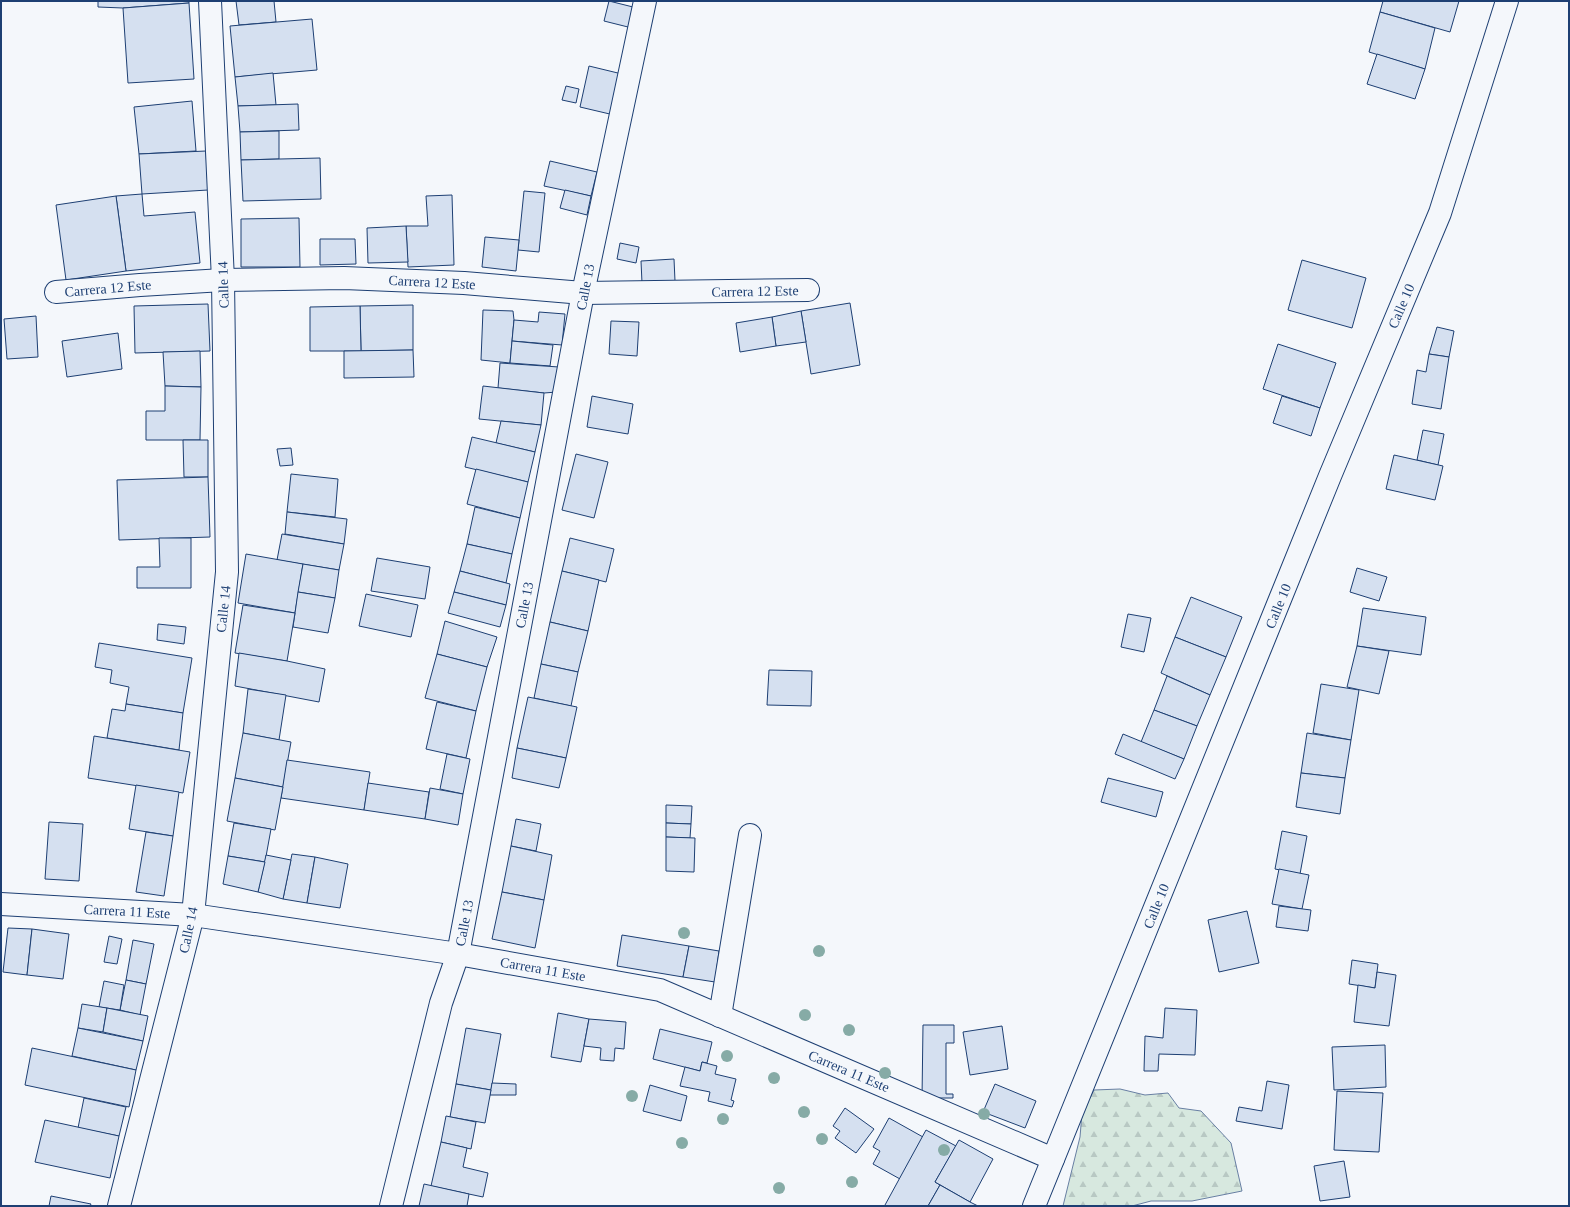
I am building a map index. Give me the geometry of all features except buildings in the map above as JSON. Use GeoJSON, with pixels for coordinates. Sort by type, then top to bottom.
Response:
{"type":"FeatureCollection","features":[{"type":"Feature","properties":{"kind":"street","name":"Calle 14"},"geometry":{"type":"LineString","coordinates":[[119,1206],[193,915],[227,572],[224,280],[210,1]]}},
{"type":"Feature","properties":{"kind":"street","name":"Calle 13"},"geometry":{"type":"LineString","coordinates":[[391,1206],[441,1003],[458,954],[584,293],[645,1]]}},
{"type":"Feature","properties":{"kind":"street","name":"Calle 10"},"geometry":{"type":"LineString","coordinates":[[1034,1206],[1327,483],[1440,213],[1507,1]]}},
{"type":"Feature","properties":{"kind":"street","name":"Carrera 12 Este"},"geometry":{"type":"LineString","coordinates":[[56,292],[224,280],[359,279],[464,282],[584,293],[808,290]]}},
{"type":"Feature","properties":{"kind":"street"},"geometry":{"type":"LineString","coordinates":[[720,1016],[750,835]]}},
{"type":"Feature","properties":{"kind":"street","name":"Carrera 11 Este"},"geometry":{"type":"LineString","coordinates":[[1,904],[193,915],[458,954],[660,990],[1053,1159]]}},
{"type":"Feature","properties":{"kind":"green space"},"geometry":{"type":"Polygon","coordinates":[[[1120,1089],[1145,1095],[1168,1093],[1179,1108],[1201,1111],[1231,1143],[1242,1191],[1192,1201],[1151,1201],[1132,1206],[1063,1206],[1080,1137],[1082,1113],[1094,1090],[1120,1089]]]}}]}
